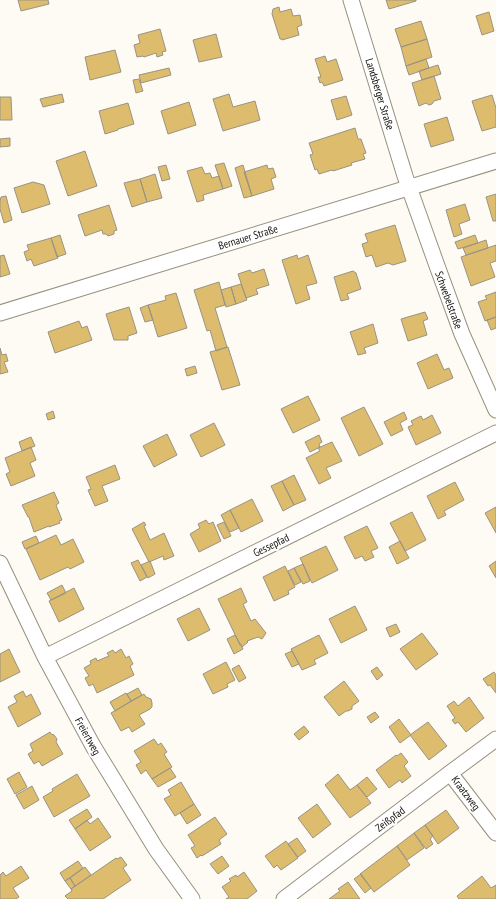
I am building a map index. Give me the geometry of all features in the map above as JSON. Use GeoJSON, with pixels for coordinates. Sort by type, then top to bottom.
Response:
{"type":"FeatureCollection","features":[{"type":"Feature","properties":{"kind":"street","name":"Landsberger Straße"},"geometry":{"type":"LineString","coordinates":[[351,0],[409,187]]}},
{"type":"Feature","properties":{"kind":"street","name":"Bernauer Straße"},"geometry":{"type":"LineString","coordinates":[[0,313],[496,161]]}},
{"type":"Feature","properties":{"kind":"street","name":"Schwebelstraße"},"geometry":{"type":"LineString","coordinates":[[409,187],[462,334],[496,410]]}},
{"type":"Feature","properties":{"kind":"street","name":"Gessepfad"},"geometry":{"type":"LineString","coordinates":[[45,657],[496,433]]}},
{"type":"Feature","properties":{"kind":"street","name":"Freiertweg"},"geometry":{"type":"LineString","coordinates":[[0,563],[45,657],[93,746],[156,849],[192,899]]}},
{"type":"Feature","properties":{"kind":"street","name":"Zeißpfad"},"geometry":{"type":"LineString","coordinates":[[284,899],[450,772],[496,739]]}},
{"type":"Feature","properties":{"kind":"street","name":"Kraatzweg"},"geometry":{"type":"LineString","coordinates":[[450,772],[496,833]]}},
{"type":"Feature","properties":{"kind":"building"},"geometry":{"type":"Polygon","coordinates":[[[18,0],[48,0],[49,4],[21,11],[18,0]]]}},
{"type":"Feature","properties":{"kind":"building"},"geometry":{"type":"Polygon","coordinates":[[[386,0],[416,0],[416,1],[389,9],[386,0]]]}},
{"type":"Feature","properties":{"kind":"building"},"geometry":{"type":"Polygon","coordinates":[[[279,7],[280,12],[291,9],[293,16],[300,15],[302,25],[297,27],[299,35],[282,40],[280,39],[272,14],[273,9],[279,7]]]}},
{"type":"Feature","properties":{"kind":"building"},"geometry":{"type":"Polygon","coordinates":[[[489,12],[494,31],[482,35],[476,16],[489,12]]]}},
{"type":"Feature","properties":{"kind":"building"},"geometry":{"type":"Polygon","coordinates":[[[421,21],[427,39],[401,47],[395,29],[421,21]]]}},
{"type":"Feature","properties":{"kind":"building"},"geometry":{"type":"Polygon","coordinates":[[[160,29],[166,51],[162,52],[163,55],[157,57],[156,53],[144,57],[137,57],[134,45],[140,43],[138,35],[160,29]]]}},
{"type":"Feature","properties":{"kind":"building"},"geometry":{"type":"Polygon","coordinates":[[[216,34],[222,57],[199,62],[193,40],[216,34]]]}},
{"type":"Feature","properties":{"kind":"building"},"geometry":{"type":"Polygon","coordinates":[[[427,39],[432,57],[406,66],[401,47],[427,39]]]}},
{"type":"Feature","properties":{"kind":"building"},"geometry":{"type":"Polygon","coordinates":[[[115,50],[121,72],[90,80],[85,57],[115,50]]]}},
{"type":"Feature","properties":{"kind":"building"},"geometry":{"type":"Polygon","coordinates":[[[325,56],[327,62],[336,59],[343,80],[324,86],[322,82],[320,83],[318,77],[321,77],[315,59],[325,56]]]}},
{"type":"Feature","properties":{"kind":"building"},"geometry":{"type":"Polygon","coordinates":[[[426,59],[429,68],[409,75],[406,66],[426,59]]]}},
{"type":"Feature","properties":{"kind":"building"},"geometry":{"type":"Polygon","coordinates":[[[438,65],[441,74],[422,80],[419,71],[438,65]]]}},
{"type":"Feature","properties":{"kind":"building"},"geometry":{"type":"Polygon","coordinates":[[[169,68],[171,75],[141,83],[139,75],[169,68]]]}},
{"type":"Feature","properties":{"kind":"building"},"geometry":{"type":"Polygon","coordinates":[[[434,76],[441,99],[434,101],[429,105],[426,103],[419,106],[412,83],[434,76]]]}},
{"type":"Feature","properties":{"kind":"building"},"geometry":{"type":"Polygon","coordinates":[[[139,79],[143,91],[136,93],[133,80],[139,79]]]}},
{"type":"Feature","properties":{"kind":"building"},"geometry":{"type":"Polygon","coordinates":[[[62,94],[64,102],[43,107],[40,99],[62,94]]]}},
{"type":"Feature","properties":{"kind":"building"},"geometry":{"type":"Polygon","coordinates":[[[229,94],[233,107],[255,101],[260,120],[223,131],[213,99],[229,94]]]}},
{"type":"Feature","properties":{"kind":"building"},"geometry":{"type":"Polygon","coordinates":[[[492,95],[496,108],[496,127],[482,131],[472,101],[492,95]]]}},
{"type":"Feature","properties":{"kind":"building"},"geometry":{"type":"Polygon","coordinates":[[[346,96],[352,115],[337,120],[331,100],[346,96]]]}},
{"type":"Feature","properties":{"kind":"building"},"geometry":{"type":"Polygon","coordinates":[[[0,97],[11,97],[12,120],[0,120],[0,97]]]}},
{"type":"Feature","properties":{"kind":"building"},"geometry":{"type":"Polygon","coordinates":[[[189,102],[196,125],[168,134],[161,111],[189,102]]]}},
{"type":"Feature","properties":{"kind":"building"},"geometry":{"type":"Polygon","coordinates":[[[128,103],[134,124],[105,134],[99,111],[128,103]]]}},
{"type":"Feature","properties":{"kind":"building"},"geometry":{"type":"Polygon","coordinates":[[[447,117],[454,140],[431,147],[424,124],[447,117]]]}},
{"type":"Feature","properties":{"kind":"building"},"geometry":{"type":"Polygon","coordinates":[[[355,128],[358,139],[361,139],[366,153],[363,154],[365,159],[351,163],[352,165],[319,174],[317,169],[315,170],[310,155],[313,154],[309,143],[355,128]]]}},
{"type":"Feature","properties":{"kind":"building"},"geometry":{"type":"Polygon","coordinates":[[[10,138],[10,146],[0,147],[0,139],[10,138]]]}},
{"type":"Feature","properties":{"kind":"building"},"geometry":{"type":"Polygon","coordinates":[[[85,151],[97,186],[68,196],[56,161],[85,151]]]}},
{"type":"Feature","properties":{"kind":"building"},"geometry":{"type":"Polygon","coordinates":[[[224,163],[232,186],[223,189],[215,165],[224,163]]]}},
{"type":"Feature","properties":{"kind":"building"},"geometry":{"type":"Polygon","coordinates":[[[166,165],[170,179],[162,181],[158,167],[166,165]]]}},
{"type":"Feature","properties":{"kind":"building"},"geometry":{"type":"Polygon","coordinates":[[[243,165],[252,196],[244,198],[235,168],[243,165]]]}},
{"type":"Feature","properties":{"kind":"building"},"geometry":{"type":"Polygon","coordinates":[[[267,165],[268,169],[273,168],[276,177],[271,179],[274,189],[252,196],[244,172],[267,165]]]}},
{"type":"Feature","properties":{"kind":"building"},"geometry":{"type":"Polygon","coordinates":[[[202,167],[205,174],[210,173],[212,178],[219,176],[223,189],[203,195],[204,200],[197,202],[187,171],[202,167]]]}},
{"type":"Feature","properties":{"kind":"building"},"geometry":{"type":"Polygon","coordinates":[[[155,174],[162,198],[147,202],[140,179],[155,174]]]}},
{"type":"Feature","properties":{"kind":"building"},"geometry":{"type":"Polygon","coordinates":[[[140,179],[147,202],[132,207],[124,183],[140,179]]]}},
{"type":"Feature","properties":{"kind":"building"},"geometry":{"type":"Polygon","coordinates":[[[33,182],[44,185],[50,204],[22,213],[14,188],[33,182]]]}},
{"type":"Feature","properties":{"kind":"building"},"geometry":{"type":"Polygon","coordinates":[[[496,194],[496,221],[493,221],[486,197],[496,194]]]}},
{"type":"Feature","properties":{"kind":"building"},"geometry":{"type":"Polygon","coordinates":[[[6,196],[12,220],[4,223],[0,209],[0,201],[1,197],[6,196]]]}},
{"type":"Feature","properties":{"kind":"building"},"geometry":{"type":"Polygon","coordinates":[[[465,204],[470,220],[459,224],[462,234],[454,237],[446,210],[465,204]]]}},
{"type":"Feature","properties":{"kind":"building"},"geometry":{"type":"Polygon","coordinates":[[[109,205],[117,230],[114,231],[114,234],[108,236],[103,234],[102,230],[85,236],[78,215],[109,205]]]}},
{"type":"Feature","properties":{"kind":"building"},"geometry":{"type":"Polygon","coordinates":[[[395,225],[406,261],[393,265],[388,263],[376,267],[372,255],[366,257],[362,244],[368,242],[365,234],[395,225]]]}},
{"type":"Feature","properties":{"kind":"building"},"geometry":{"type":"Polygon","coordinates":[[[60,235],[66,254],[57,257],[51,238],[60,235]]]}},
{"type":"Feature","properties":{"kind":"building"},"geometry":{"type":"Polygon","coordinates":[[[475,235],[478,243],[458,249],[455,242],[475,235]]]}},
{"type":"Feature","properties":{"kind":"building"},"geometry":{"type":"Polygon","coordinates":[[[51,238],[58,258],[34,266],[31,259],[27,261],[24,252],[29,250],[27,245],[51,238]]]}},
{"type":"Feature","properties":{"kind":"building"},"geometry":{"type":"Polygon","coordinates":[[[486,240],[488,248],[466,255],[463,248],[486,240]]]}},
{"type":"Feature","properties":{"kind":"building"},"geometry":{"type":"Polygon","coordinates":[[[496,245],[496,261],[490,263],[495,277],[471,286],[461,257],[496,245]]]}},
{"type":"Feature","properties":{"kind":"building"},"geometry":{"type":"Polygon","coordinates":[[[4,255],[10,274],[0,277],[0,256],[4,255]]]}},
{"type":"Feature","properties":{"kind":"building"},"geometry":{"type":"Polygon","coordinates":[[[297,255],[298,259],[308,255],[317,283],[306,286],[310,299],[296,304],[282,260],[297,255]]]}},
{"type":"Feature","properties":{"kind":"building"},"geometry":{"type":"Polygon","coordinates":[[[264,269],[269,285],[256,289],[258,294],[246,298],[238,274],[250,270],[252,273],[264,269]]]}},
{"type":"Feature","properties":{"kind":"building"},"geometry":{"type":"Polygon","coordinates":[[[353,271],[356,273],[361,289],[347,294],[349,299],[341,301],[334,277],[353,271]]]}},
{"type":"Feature","properties":{"kind":"building"},"geometry":{"type":"Polygon","coordinates":[[[219,282],[225,305],[215,308],[227,347],[216,351],[210,330],[207,331],[194,290],[219,282]]]}},
{"type":"Feature","properties":{"kind":"building"},"geometry":{"type":"Polygon","coordinates":[[[241,284],[247,300],[236,304],[231,287],[241,284]]]}},
{"type":"Feature","properties":{"kind":"building"},"geometry":{"type":"Polygon","coordinates":[[[231,287],[236,304],[226,307],[221,290],[231,287]]]}},
{"type":"Feature","properties":{"kind":"building"},"geometry":{"type":"Polygon","coordinates":[[[496,292],[496,317],[485,321],[478,302],[487,299],[485,296],[496,292]]]}},
{"type":"Feature","properties":{"kind":"building"},"geometry":{"type":"Polygon","coordinates":[[[176,293],[187,328],[158,337],[148,305],[166,300],[165,296],[176,293]]]}},
{"type":"Feature","properties":{"kind":"building"},"geometry":{"type":"Polygon","coordinates":[[[148,305],[153,320],[145,322],[140,308],[148,305]]]}},
{"type":"Feature","properties":{"kind":"building"},"geometry":{"type":"Polygon","coordinates":[[[129,307],[137,333],[128,336],[128,340],[114,340],[106,314],[129,307]]]}},
{"type":"Feature","properties":{"kind":"building"},"geometry":{"type":"Polygon","coordinates":[[[425,312],[428,319],[423,321],[427,335],[408,341],[401,319],[425,312]]]}},
{"type":"Feature","properties":{"kind":"building"},"geometry":{"type":"Polygon","coordinates":[[[496,317],[496,328],[491,330],[487,320],[496,317]]]}},
{"type":"Feature","properties":{"kind":"building"},"geometry":{"type":"Polygon","coordinates":[[[79,321],[82,328],[87,326],[92,340],[55,353],[48,332],[79,321]]]}},
{"type":"Feature","properties":{"kind":"building"},"geometry":{"type":"Polygon","coordinates":[[[373,324],[378,343],[364,348],[366,353],[358,355],[350,332],[373,324]]]}},
{"type":"Feature","properties":{"kind":"building"},"geometry":{"type":"Polygon","coordinates":[[[228,347],[240,385],[222,390],[210,352],[228,347]]]}},
{"type":"Feature","properties":{"kind":"building"},"geometry":{"type":"Polygon","coordinates":[[[0,348],[2,355],[6,354],[8,361],[4,362],[8,372],[0,374],[0,348]]]}},
{"type":"Feature","properties":{"kind":"building"},"geometry":{"type":"Polygon","coordinates":[[[437,354],[444,370],[449,368],[453,378],[428,389],[417,363],[437,354]]]}},
{"type":"Feature","properties":{"kind":"building"},"geometry":{"type":"Polygon","coordinates":[[[195,366],[197,373],[187,376],[185,369],[195,366]]]}},
{"type":"Feature","properties":{"kind":"building"},"geometry":{"type":"Polygon","coordinates":[[[308,396],[320,420],[293,433],[281,409],[308,396]]]}},
{"type":"Feature","properties":{"kind":"building"},"geometry":{"type":"Polygon","coordinates":[[[364,407],[383,444],[359,456],[341,418],[364,407]]]}},
{"type":"Feature","properties":{"kind":"building"},"geometry":{"type":"Polygon","coordinates":[[[53,411],[55,418],[48,420],[46,414],[53,411]]]}},
{"type":"Feature","properties":{"kind":"building"},"geometry":{"type":"Polygon","coordinates":[[[404,412],[407,419],[400,423],[403,430],[391,436],[384,422],[404,412]]]}},
{"type":"Feature","properties":{"kind":"building"},"geometry":{"type":"Polygon","coordinates":[[[432,415],[441,433],[416,445],[408,427],[413,425],[411,421],[421,416],[423,420],[432,415]]]}},
{"type":"Feature","properties":{"kind":"building"},"geometry":{"type":"Polygon","coordinates":[[[214,423],[225,445],[201,457],[190,435],[214,423]]]}},
{"type":"Feature","properties":{"kind":"building"},"geometry":{"type":"Polygon","coordinates":[[[167,434],[177,455],[154,467],[143,446],[167,434]]]}},
{"type":"Feature","properties":{"kind":"building"},"geometry":{"type":"Polygon","coordinates":[[[319,435],[322,442],[319,444],[320,447],[310,452],[305,442],[319,435]]]}},
{"type":"Feature","properties":{"kind":"building"},"geometry":{"type":"Polygon","coordinates":[[[31,437],[35,446],[22,451],[19,442],[31,437]]]}},
{"type":"Feature","properties":{"kind":"building"},"geometry":{"type":"Polygon","coordinates":[[[332,442],[342,461],[326,468],[331,478],[319,484],[306,458],[320,451],[318,448],[332,442]]]}},
{"type":"Feature","properties":{"kind":"building"},"geometry":{"type":"Polygon","coordinates":[[[31,447],[36,460],[30,463],[35,476],[11,486],[6,474],[10,472],[5,458],[31,447]]]}},
{"type":"Feature","properties":{"kind":"building"},"geometry":{"type":"Polygon","coordinates":[[[115,465],[120,479],[102,486],[108,501],[95,506],[88,490],[91,489],[86,477],[115,465]]]}},
{"type":"Feature","properties":{"kind":"building"},"geometry":{"type":"Polygon","coordinates":[[[294,475],[306,500],[294,505],[282,481],[294,475]]]}},
{"type":"Feature","properties":{"kind":"building"},"geometry":{"type":"Polygon","coordinates":[[[282,481],[294,505],[283,511],[271,486],[282,481]]]}},
{"type":"Feature","properties":{"kind":"building"},"geometry":{"type":"Polygon","coordinates":[[[455,482],[464,500],[444,511],[446,515],[438,519],[427,496],[455,482]]]}},
{"type":"Feature","properties":{"kind":"building"},"geometry":{"type":"Polygon","coordinates":[[[54,492],[59,503],[56,505],[62,520],[59,521],[60,523],[34,532],[29,517],[22,505],[54,492]]]}},
{"type":"Feature","properties":{"kind":"building"},"geometry":{"type":"Polygon","coordinates":[[[252,499],[263,521],[241,532],[230,510],[252,499]]]}},
{"type":"Feature","properties":{"kind":"building"},"geometry":{"type":"Polygon","coordinates":[[[496,507],[496,533],[485,513],[496,507]]]}},
{"type":"Feature","properties":{"kind":"building"},"geometry":{"type":"Polygon","coordinates":[[[230,510],[239,528],[230,532],[221,515],[230,510]]]}},
{"type":"Feature","properties":{"kind":"building"},"geometry":{"type":"Polygon","coordinates":[[[412,512],[426,540],[405,551],[390,523],[412,512]]]}},
{"type":"Feature","properties":{"kind":"building"},"geometry":{"type":"Polygon","coordinates":[[[206,520],[209,524],[213,522],[221,541],[199,552],[190,534],[200,528],[198,524],[206,520]]]}},
{"type":"Feature","properties":{"kind":"building"},"geometry":{"type":"Polygon","coordinates":[[[144,522],[146,525],[144,526],[150,540],[164,533],[174,556],[164,560],[163,556],[149,562],[132,529],[144,522]]]}},
{"type":"Feature","properties":{"kind":"building"},"geometry":{"type":"Polygon","coordinates":[[[224,522],[231,536],[224,539],[217,525],[224,522]]]}},
{"type":"Feature","properties":{"kind":"building"},"geometry":{"type":"Polygon","coordinates":[[[367,526],[378,548],[371,551],[374,557],[365,561],[362,556],[355,559],[344,537],[367,526]]]}},
{"type":"Feature","properties":{"kind":"building"},"geometry":{"type":"Polygon","coordinates":[[[56,535],[61,545],[73,539],[84,562],[70,569],[68,567],[40,580],[26,549],[56,535]]]}},
{"type":"Feature","properties":{"kind":"building"},"geometry":{"type":"Polygon","coordinates":[[[36,536],[39,543],[25,549],[22,542],[36,536]]]}},
{"type":"Feature","properties":{"kind":"building"},"geometry":{"type":"Polygon","coordinates":[[[400,541],[409,558],[397,564],[389,547],[400,541]]]}},
{"type":"Feature","properties":{"kind":"building"},"geometry":{"type":"Polygon","coordinates":[[[326,546],[338,570],[312,583],[300,558],[326,546]]]}},
{"type":"Feature","properties":{"kind":"building"},"geometry":{"type":"Polygon","coordinates":[[[138,560],[147,577],[140,581],[131,563],[138,560]]]}},
{"type":"Feature","properties":{"kind":"building"},"geometry":{"type":"Polygon","coordinates":[[[150,561],[155,574],[148,578],[141,565],[150,561]]]}},
{"type":"Feature","properties":{"kind":"building"},"geometry":{"type":"Polygon","coordinates":[[[496,561],[496,578],[489,566],[496,561]]]}},
{"type":"Feature","properties":{"kind":"building"},"geometry":{"type":"Polygon","coordinates":[[[303,564],[310,581],[303,584],[294,568],[303,564]]]}},
{"type":"Feature","properties":{"kind":"building"},"geometry":{"type":"Polygon","coordinates":[[[285,566],[295,587],[288,591],[289,594],[274,601],[263,577],[285,566]]]}},
{"type":"Feature","properties":{"kind":"building"},"geometry":{"type":"Polygon","coordinates":[[[294,568],[301,582],[295,585],[288,571],[294,568]]]}},
{"type":"Feature","properties":{"kind":"building"},"geometry":{"type":"Polygon","coordinates":[[[62,585],[66,593],[51,600],[47,593],[62,585]]]}},
{"type":"Feature","properties":{"kind":"building"},"geometry":{"type":"Polygon","coordinates":[[[74,588],[84,609],[59,622],[49,601],[74,588]]]}},
{"type":"Feature","properties":{"kind":"building"},"geometry":{"type":"Polygon","coordinates":[[[241,588],[247,602],[243,604],[251,621],[255,619],[266,633],[262,639],[258,637],[247,641],[248,642],[242,647],[218,599],[241,588]]]}},
{"type":"Feature","properties":{"kind":"building"},"geometry":{"type":"Polygon","coordinates":[[[355,606],[367,630],[341,643],[329,619],[355,606]]]}},
{"type":"Feature","properties":{"kind":"building"},"geometry":{"type":"Polygon","coordinates":[[[199,608],[210,630],[188,641],[177,619],[199,608]]]}},
{"type":"Feature","properties":{"kind":"building"},"geometry":{"type":"Polygon","coordinates":[[[396,624],[400,632],[390,637],[386,628],[396,624]]]}},
{"type":"Feature","properties":{"kind":"building"},"geometry":{"type":"Polygon","coordinates":[[[422,633],[438,654],[416,670],[400,649],[422,633]]]}},
{"type":"Feature","properties":{"kind":"building"},"geometry":{"type":"Polygon","coordinates":[[[235,635],[243,649],[234,654],[227,639],[235,635]]]}},
{"type":"Feature","properties":{"kind":"building"},"geometry":{"type":"Polygon","coordinates":[[[319,635],[328,653],[314,660],[316,664],[302,670],[291,649],[319,635]]]}},
{"type":"Feature","properties":{"kind":"building"},"geometry":{"type":"Polygon","coordinates":[[[9,649],[20,672],[0,682],[0,654],[9,649]]]}},
{"type":"Feature","properties":{"kind":"building"},"geometry":{"type":"Polygon","coordinates":[[[121,649],[126,658],[129,656],[133,664],[130,666],[134,675],[97,693],[93,684],[89,686],[85,678],[89,676],[84,668],[91,664],[90,661],[96,658],[97,661],[109,656],[107,653],[113,650],[115,653],[121,649]]]}},
{"type":"Feature","properties":{"kind":"building"},"geometry":{"type":"Polygon","coordinates":[[[292,651],[299,664],[292,667],[285,654],[292,651]]]}},
{"type":"Feature","properties":{"kind":"building"},"geometry":{"type":"Polygon","coordinates":[[[226,662],[235,680],[227,684],[228,687],[213,694],[203,674],[226,662]]]}},
{"type":"Feature","properties":{"kind":"building"},"geometry":{"type":"Polygon","coordinates":[[[239,665],[246,678],[239,682],[232,669],[239,665]]]}},
{"type":"Feature","properties":{"kind":"building"},"geometry":{"type":"Polygon","coordinates":[[[377,667],[383,675],[377,680],[371,671],[377,667]]]}},
{"type":"Feature","properties":{"kind":"building"},"geometry":{"type":"Polygon","coordinates":[[[494,672],[496,675],[496,693],[483,679],[494,672]]]}},
{"type":"Feature","properties":{"kind":"building"},"geometry":{"type":"Polygon","coordinates":[[[344,681],[359,701],[352,706],[352,709],[339,716],[324,697],[344,681]]]}},
{"type":"Feature","properties":{"kind":"building"},"geometry":{"type":"Polygon","coordinates":[[[138,688],[142,695],[131,701],[127,694],[138,688]]]}},
{"type":"Feature","properties":{"kind":"building"},"geometry":{"type":"Polygon","coordinates":[[[23,691],[26,697],[31,694],[41,714],[18,727],[8,707],[17,702],[14,696],[23,691]]]}},
{"type":"Feature","properties":{"kind":"building"},"geometry":{"type":"Polygon","coordinates":[[[126,693],[131,701],[115,711],[110,702],[126,693]]]}},
{"type":"Feature","properties":{"kind":"building"},"geometry":{"type":"Polygon","coordinates":[[[144,694],[146,697],[151,699],[152,703],[152,707],[150,709],[139,715],[145,724],[132,732],[129,727],[121,731],[111,713],[144,694]]]}},
{"type":"Feature","properties":{"kind":"building"},"geometry":{"type":"Polygon","coordinates":[[[469,697],[484,718],[466,732],[458,722],[455,724],[452,720],[455,718],[447,706],[454,701],[458,706],[469,697]]]}},
{"type":"Feature","properties":{"kind":"building"},"geometry":{"type":"Polygon","coordinates":[[[375,712],[379,717],[371,723],[367,717],[375,712]]]}},
{"type":"Feature","properties":{"kind":"building"},"geometry":{"type":"Polygon","coordinates":[[[399,719],[411,735],[400,743],[389,727],[399,719]]]}},
{"type":"Feature","properties":{"kind":"building"},"geometry":{"type":"Polygon","coordinates":[[[428,722],[447,746],[429,760],[410,735],[428,722]]]}},
{"type":"Feature","properties":{"kind":"building"},"geometry":{"type":"Polygon","coordinates":[[[304,726],[309,732],[299,740],[294,734],[304,726]]]}},
{"type":"Feature","properties":{"kind":"building"},"geometry":{"type":"Polygon","coordinates":[[[50,732],[57,739],[56,742],[63,754],[42,766],[39,761],[34,764],[28,754],[33,751],[30,744],[50,732]]]}},
{"type":"Feature","properties":{"kind":"building"},"geometry":{"type":"Polygon","coordinates":[[[154,739],[158,745],[161,743],[167,752],[164,754],[172,767],[152,779],[146,770],[141,774],[136,765],[141,762],[134,751],[154,739]]]}},
{"type":"Feature","properties":{"kind":"building"},"geometry":{"type":"Polygon","coordinates":[[[401,753],[408,762],[404,766],[411,776],[402,783],[400,780],[389,788],[376,770],[401,753]]]}},
{"type":"Feature","properties":{"kind":"building"},"geometry":{"type":"Polygon","coordinates":[[[170,768],[176,777],[158,787],[152,779],[170,768]]]}},
{"type":"Feature","properties":{"kind":"building"},"geometry":{"type":"Polygon","coordinates":[[[19,772],[27,787],[15,794],[7,779],[19,772]]]}},
{"type":"Feature","properties":{"kind":"building"},"geometry":{"type":"Polygon","coordinates":[[[77,774],[90,796],[54,817],[43,797],[53,791],[52,789],[77,774]]]}},
{"type":"Feature","properties":{"kind":"building"},"geometry":{"type":"Polygon","coordinates":[[[338,774],[350,790],[357,785],[371,803],[350,818],[325,785],[338,774]]]}},
{"type":"Feature","properties":{"kind":"building"},"geometry":{"type":"Polygon","coordinates":[[[367,777],[377,789],[367,797],[357,785],[367,777]]]}},
{"type":"Feature","properties":{"kind":"building"},"geometry":{"type":"Polygon","coordinates":[[[181,782],[194,804],[175,816],[164,799],[171,795],[168,790],[181,782]]]}},
{"type":"Feature","properties":{"kind":"building"},"geometry":{"type":"Polygon","coordinates":[[[32,786],[39,800],[24,809],[16,795],[32,786]]]}},
{"type":"Feature","properties":{"kind":"building"},"geometry":{"type":"Polygon","coordinates":[[[194,804],[201,815],[187,824],[180,813],[194,804]]]}},
{"type":"Feature","properties":{"kind":"building"},"geometry":{"type":"Polygon","coordinates":[[[317,804],[331,824],[313,838],[298,818],[317,804]]]}},
{"type":"Feature","properties":{"kind":"building"},"geometry":{"type":"Polygon","coordinates":[[[87,809],[92,817],[75,829],[69,820],[87,809]]]}},
{"type":"Feature","properties":{"kind":"building"},"geometry":{"type":"Polygon","coordinates":[[[446,810],[459,828],[438,844],[425,825],[446,810]]]}},
{"type":"Feature","properties":{"kind":"building"},"geometry":{"type":"Polygon","coordinates":[[[215,817],[227,834],[219,840],[221,844],[197,858],[191,848],[195,846],[188,835],[215,817]]]}},
{"type":"Feature","properties":{"kind":"building"},"geometry":{"type":"Polygon","coordinates":[[[98,818],[111,837],[90,851],[75,829],[87,820],[90,824],[98,818]]]}},
{"type":"Feature","properties":{"kind":"building"},"geometry":{"type":"Polygon","coordinates":[[[425,825],[433,836],[430,839],[433,844],[426,849],[414,833],[425,825]]]}},
{"type":"Feature","properties":{"kind":"building"},"geometry":{"type":"Polygon","coordinates":[[[414,833],[424,848],[407,860],[397,846],[414,833]]]}},
{"type":"Feature","properties":{"kind":"building"},"geometry":{"type":"Polygon","coordinates":[[[297,838],[306,851],[298,857],[288,844],[297,838]]]}},
{"type":"Feature","properties":{"kind":"building"},"geometry":{"type":"Polygon","coordinates":[[[286,841],[298,858],[281,870],[277,865],[274,868],[265,856],[286,841]]]}},
{"type":"Feature","properties":{"kind":"building"},"geometry":{"type":"Polygon","coordinates":[[[397,846],[410,865],[374,892],[360,874],[397,846]]]}},
{"type":"Feature","properties":{"kind":"building"},"geometry":{"type":"Polygon","coordinates":[[[222,856],[229,866],[218,874],[210,864],[222,856]]]}},
{"type":"Feature","properties":{"kind":"building"},"geometry":{"type":"Polygon","coordinates":[[[121,857],[127,865],[123,868],[131,880],[103,899],[68,899],[65,896],[72,891],[71,889],[116,858],[121,857]]]}},
{"type":"Feature","properties":{"kind":"building"},"geometry":{"type":"Polygon","coordinates":[[[78,861],[83,868],[65,881],[60,873],[78,861]]]}},
{"type":"Feature","properties":{"kind":"building"},"geometry":{"type":"Polygon","coordinates":[[[21,866],[29,878],[13,888],[19,897],[16,899],[0,899],[0,875],[3,872],[6,876],[21,866]]]}},
{"type":"Feature","properties":{"kind":"building"},"geometry":{"type":"Polygon","coordinates":[[[85,867],[91,875],[75,886],[70,878],[85,867]]]}},
{"type":"Feature","properties":{"kind":"building"},"geometry":{"type":"Polygon","coordinates":[[[244,872],[257,891],[247,899],[226,899],[229,897],[222,887],[231,881],[229,879],[236,875],[237,877],[244,872]]]}},
{"type":"Feature","properties":{"kind":"building"},"geometry":{"type":"Polygon","coordinates":[[[361,874],[371,888],[365,893],[354,879],[361,874]]]}},
{"type":"Feature","properties":{"kind":"building"},"geometry":{"type":"Polygon","coordinates":[[[482,876],[491,888],[496,885],[496,899],[459,899],[457,896],[482,876]]]}},
{"type":"Feature","properties":{"kind":"building"},"geometry":{"type":"Polygon","coordinates":[[[70,878],[75,886],[71,889],[65,881],[70,878]]]}},
{"type":"Feature","properties":{"kind":"building"},"geometry":{"type":"Polygon","coordinates":[[[348,882],[360,899],[329,899],[340,891],[338,889],[348,882]]]}}]}
